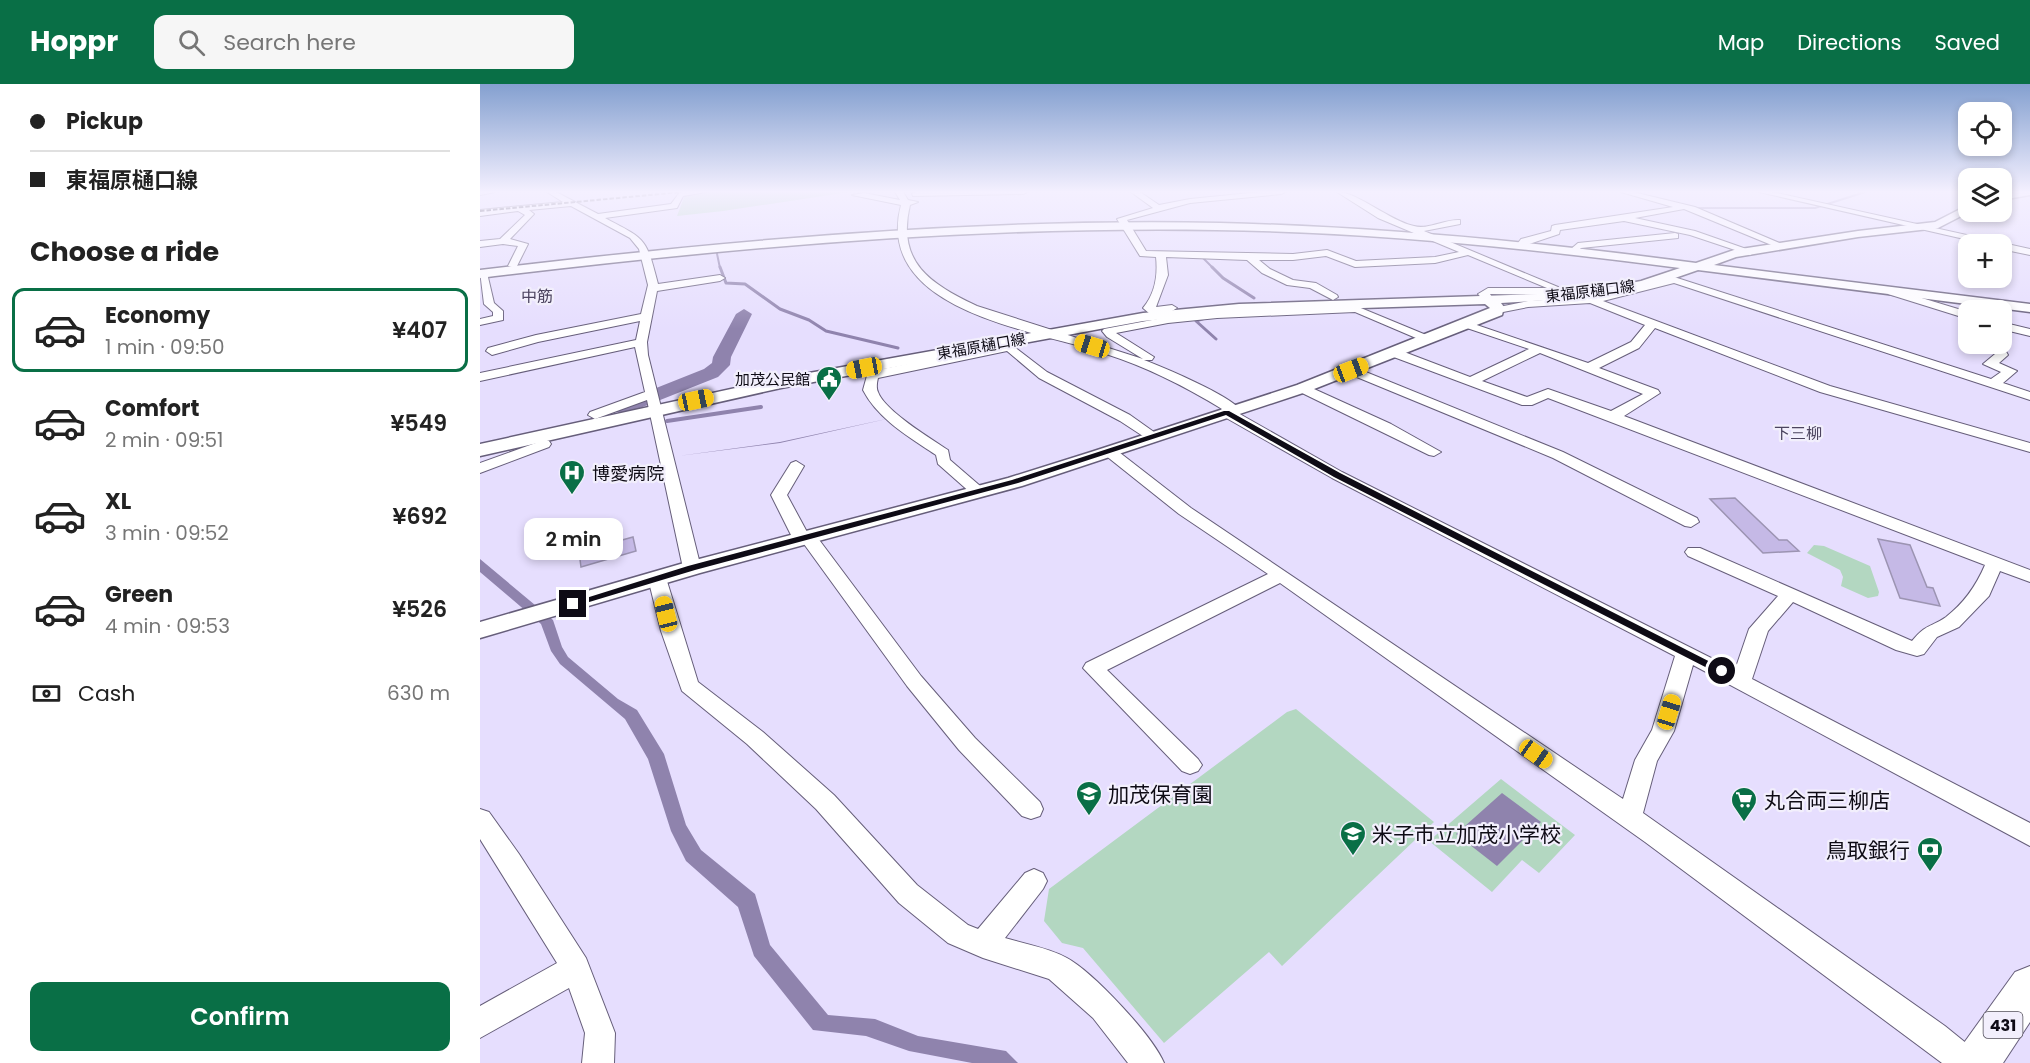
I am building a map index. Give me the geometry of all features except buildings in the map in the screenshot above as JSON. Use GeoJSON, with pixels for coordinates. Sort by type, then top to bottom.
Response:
{"type":"FeatureCollection","features":[{"type":"Feature","properties":{"kind":"highway","name":"431"},"geometry":{"type":"LineString","coordinates":[[1977,1063],[2030,986]]}},
{"type":"Feature","properties":{"kind":"main road"},"geometry":{"type":"LineString","coordinates":[[481,272],[513,266],[645,252],[812,238]]}},
{"type":"Feature","properties":{"kind":"main road"},"geometry":{"type":"LineString","coordinates":[[1457,238],[1701,265],[1892,292],[2030,307]]}},
{"type":"Feature","properties":{"kind":"main road"},"geometry":{"type":"LineString","coordinates":[[1465,238],[1576,249],[2030,307]]}},
{"type":"Feature","properties":{"kind":"main road","name":"東福原樋口線"},"geometry":{"type":"LineString","coordinates":[[480,450],[653,399],[781,383],[908,363],[1143,317],[1239,308],[1493,305],[1599,293],[1644,284],[1750,252],[1837,238]]}},
{"type":"Feature","properties":{"kind":"main road"},"geometry":{"type":"LineString","coordinates":[[481,272],[645,252]]}},
{"type":"Feature","properties":{"kind":"main road","name":"東福原樋口線"},"geometry":{"type":"LineString","coordinates":[[480,630],[692,568],[978,491],[1110,452],[1351,370],[1465,324],[1493,305]]}},
{"type":"Feature","properties":{"kind":"street"},"geometry":{"type":"LineString","coordinates":[[503,241],[506,238]]}},
{"type":"Feature","properties":{"kind":"street"},"geometry":{"type":"LineString","coordinates":[[634,238],[649,260],[652,288],[640,342],[692,568]]}},
{"type":"Feature","properties":{"kind":"street"},"geometry":{"type":"LineString","coordinates":[[904,238],[911,265],[930,284],[968,306],[1155,368],[1337,475],[1686,652],[2030,835]]}},
{"type":"Feature","properties":{"kind":"street"},"geometry":{"type":"LineString","coordinates":[[1134,238],[1143,254],[1293,257],[1327,253],[1354,264],[1435,260],[1469,252]]}},
{"type":"Feature","properties":{"kind":"street"},"geometry":{"type":"LineString","coordinates":[[1433,238],[1553,287],[1551,292],[1488,291],[1484,294],[1493,305],[1590,300],[1638,291],[1674,280],[1687,282],[1817,328],[2030,396]]}},
{"type":"Feature","properties":{"kind":"street"},"geometry":{"type":"LineString","coordinates":[[1523,243],[1536,238]]}},
{"type":"Feature","properties":{"kind":"street"},"geometry":{"type":"LineString","coordinates":[[1576,249],[1578,246],[1651,238]]}},
{"type":"Feature","properties":{"kind":"street"},"geometry":{"type":"LineString","coordinates":[[1706,238],[1750,252]]}},
{"type":"Feature","properties":{"kind":"street"},"geometry":{"type":"LineString","coordinates":[[1761,238],[1784,247]]}},
{"type":"Feature","properties":{"kind":"street"},"geometry":{"type":"LineString","coordinates":[[2017,238],[2030,241]]}},
{"type":"Feature","properties":{"kind":"street"},"geometry":{"type":"LineString","coordinates":[[480,244],[503,241],[523,244],[513,266]]}},
{"type":"Feature","properties":{"kind":"street"},"geometry":{"type":"LineString","coordinates":[[2012,248],[2030,252]]}},
{"type":"Feature","properties":{"kind":"street"},"geometry":{"type":"LineString","coordinates":[[1161,255],[1163,275],[1152,304],[1148,308],[1150,311],[1239,308],[1356,309],[1427,339]]}},
{"type":"Feature","properties":{"kind":"street"},"geometry":{"type":"LineString","coordinates":[[1149,357],[1111,335],[1108,330],[1239,308],[1330,300],[1333,297],[1312,285],[1291,283],[1266,271],[1250,257]]}},
{"type":"Feature","properties":{"kind":"street"},"geometry":{"type":"LineString","coordinates":[[480,322],[499,318],[498,311],[489,304],[481,272]]}},
{"type":"Feature","properties":{"kind":"street"},"geometry":{"type":"LineString","coordinates":[[652,288],[720,278]]}},
{"type":"Feature","properties":{"kind":"street"},"geometry":{"type":"LineString","coordinates":[[1892,292],[1958,313]]}},
{"type":"Feature","properties":{"kind":"street"},"geometry":{"type":"LineString","coordinates":[[1590,300],[1825,389],[2030,448]]}},
{"type":"Feature","properties":{"kind":"street"},"geometry":{"type":"LineString","coordinates":[[499,373],[486,349],[647,316]]}},
{"type":"Feature","properties":{"kind":"street"},"geometry":{"type":"LineString","coordinates":[[1465,324],[1540,349],[1653,393],[1613,416]]}},
{"type":"Feature","properties":{"kind":"street"},"geometry":{"type":"LineString","coordinates":[[1589,368],[1635,345],[1653,324]]}},
{"type":"Feature","properties":{"kind":"street"},"geometry":{"type":"LineString","coordinates":[[2014,329],[2030,333]]}},
{"type":"Feature","properties":{"kind":"street"},"geometry":{"type":"LineString","coordinates":[[480,377],[640,342]]}},
{"type":"Feature","properties":{"kind":"street"},"geometry":{"type":"LineString","coordinates":[[978,491],[943,461],[943,453],[904,428],[895,417],[879,407],[869,384],[872,375],[908,363],[1013,348],[1043,375],[1125,418],[1154,437]]}},
{"type":"Feature","properties":{"kind":"street"},"geometry":{"type":"LineString","coordinates":[[1471,381],[1540,349]]}},
{"type":"Feature","properties":{"kind":"street"},"geometry":{"type":"LineString","coordinates":[[1395,352],[1527,402],[1548,393],[2030,576]]}},
{"type":"Feature","properties":{"kind":"street"},"geometry":{"type":"LineString","coordinates":[[1993,384],[2011,371],[1989,364],[2002,354]]}},
{"type":"Feature","properties":{"kind":"street"},"geometry":{"type":"LineString","coordinates":[[1351,370],[1558,455],[1691,522]]}},
{"type":"Feature","properties":{"kind":"street"},"geometry":{"type":"LineString","coordinates":[[1303,388],[1375,423],[1388,426],[1434,452]]}},
{"type":"Feature","properties":{"kind":"street"},"geometry":{"type":"LineString","coordinates":[[595,415],[653,399]]}},
{"type":"Feature","properties":{"kind":"street"},"geometry":{"type":"LineString","coordinates":[[480,468],[544,444]]}},
{"type":"Feature","properties":{"kind":"street"},"geometry":{"type":"LineString","coordinates":[[1110,452],[1185,511],[1281,575],[1629,818],[1915,1023],[1966,1063]]}},
{"type":"Feature","properties":{"kind":"street"},"geometry":{"type":"LineString","coordinates":[[796,465],[779,495],[805,538],[914,681],[968,744],[1031,809]]}},
{"type":"Feature","properties":{"kind":"street"},"geometry":{"type":"LineString","coordinates":[[1694,552],[1903,645],[1917,649],[1930,632],[1952,622],[1982,592],[1995,563]]}},
{"type":"Feature","properties":{"kind":"street"},"geometry":{"type":"LineString","coordinates":[[1190,765],[1093,668],[1167,634],[1197,615],[1281,575]]}},
{"type":"Feature","properties":{"kind":"street"},"geometry":{"type":"LineString","coordinates":[[657,578],[689,686],[755,738],[817,795],[908,894],[958,934],[983,945],[1058,968],[1103,1008],[1148,1063]]}},
{"type":"Feature","properties":{"kind":"street"},"geometry":{"type":"LineString","coordinates":[[1741,681],[1759,628],[1790,594]]}},
{"type":"Feature","properties":{"kind":"street"},"geometry":{"type":"LineString","coordinates":[[1629,818],[1646,760],[1663,731],[1686,652]]}},
{"type":"Feature","properties":{"kind":"street"},"geometry":{"type":"LineString","coordinates":[[480,819],[510,862],[576,968],[600,1033],[598,1063]]}},
{"type":"Feature","properties":{"kind":"street"},"geometry":{"type":"LineString","coordinates":[[983,945],[1034,881]]}},
{"type":"Feature","properties":{"kind":"street"},"geometry":{"type":"LineString","coordinates":[[480,1023],[576,968]]}},
{"type":"Feature","properties":{"kind":"green space"},"geometry":{"type":"Polygon","coordinates":[[[1814,545],[1824,546],[1870,566],[1879,592],[1878,596],[1868,598],[1841,586],[1843,577],[1840,570],[1807,553],[1814,545]]]}},
{"type":"Feature","properties":{"kind":"green space"},"geometry":{"type":"Polygon","coordinates":[[[1296,709],[1434,822],[1282,966],[1269,952],[1164,1043],[1083,948],[1062,943],[1044,921],[1049,889],[1287,712],[1296,709]]]}},
{"type":"Feature","properties":{"kind":"green space"},"geometry":{"type":"Polygon","coordinates":[[[1501,779],[1575,835],[1539,873],[1522,860],[1492,892],[1429,841],[1501,779]]]}},
{"type":"Feature","properties":{"kind":"shaded area"},"geometry":{"type":"Polygon","coordinates":[[[891,418],[780,443],[678,456],[780,442],[891,418]]]}},
{"type":"Feature","properties":{"kind":"shaded area"},"geometry":{"type":"Polygon","coordinates":[[[480,559],[553,620],[562,647],[568,657],[618,699],[637,710],[664,754],[686,825],[701,850],[755,894],[770,945],[828,1015],[875,1019],[918,1036],[1006,1051],[1018,1063],[972,1063],[909,1051],[866,1036],[813,1030],[754,956],[738,907],[686,861],[671,831],[648,759],[625,719],[560,664],[551,651],[541,624],[480,572],[480,559]]]}},
{"type":"Feature","properties":{"kind":"shaded area"},"geometry":{"type":"Polygon","coordinates":[[[1502,793],[1541,822],[1497,866],[1456,834],[1502,793]]]}},
{"type":"Feature","properties":{"kind":"waterway"},"geometry":{"type":"LineString","coordinates":[[716,249],[720,268]]}},
{"type":"Feature","properties":{"kind":"waterway"},"geometry":{"type":"LineString","coordinates":[[1201,256],[1223,278],[1254,298]]}},
{"type":"Feature","properties":{"kind":"waterway"},"geometry":{"type":"LineString","coordinates":[[720,267],[726,283],[745,284],[780,309],[809,320],[826,331],[898,348]]}},
{"type":"Feature","properties":{"kind":"waterway"},"geometry":{"type":"LineString","coordinates":[[623,408],[711,373],[721,365],[722,357],[744,314]]}},
{"type":"Feature","properties":{"kind":"waterway"},"geometry":{"type":"LineString","coordinates":[[1205,318],[1196,321],[1216,339]]}},
{"type":"Feature","properties":{"kind":"waterway"},"geometry":{"type":"LineString","coordinates":[[667,421],[761,407]]}},
{"type":"Feature","properties":{"kind":"place","name":"加茂公民館"},"geometry":{"type":"Point","coordinates":[829,402]}},
{"type":"Feature","properties":{"kind":"place","name":"博愛病院"},"geometry":{"type":"Point","coordinates":[572,496]}},
{"type":"Feature","properties":{"kind":"place","name":"加茂保育園"},"geometry":{"type":"Point","coordinates":[1089,817]}},
{"type":"Feature","properties":{"kind":"place","name":"丸合両三柳店"},"geometry":{"type":"Point","coordinates":[1744,823]}},
{"type":"Feature","properties":{"kind":"place","name":"米子市立加茂小学校"},"geometry":{"type":"Point","coordinates":[1353,857]}},
{"type":"Feature","properties":{"kind":"place","name":"鳥取銀行"},"geometry":{"type":"Point","coordinates":[1930,873]}},
{"type":"Feature","properties":{"kind":"district","name":"中筋"},"geometry":{"type":"Point","coordinates":[537,296]}},
{"type":"Feature","properties":{"kind":"district","name":"下三柳"},"geometry":{"type":"Point","coordinates":[1798,433]}},
{"type":"Feature","properties":{"kind":"route"},"geometry":{"type":"LineString","coordinates":[[573,604],[692,568],[1015,482],[1226,412],[1337,475],[1722,671]]}}]}
